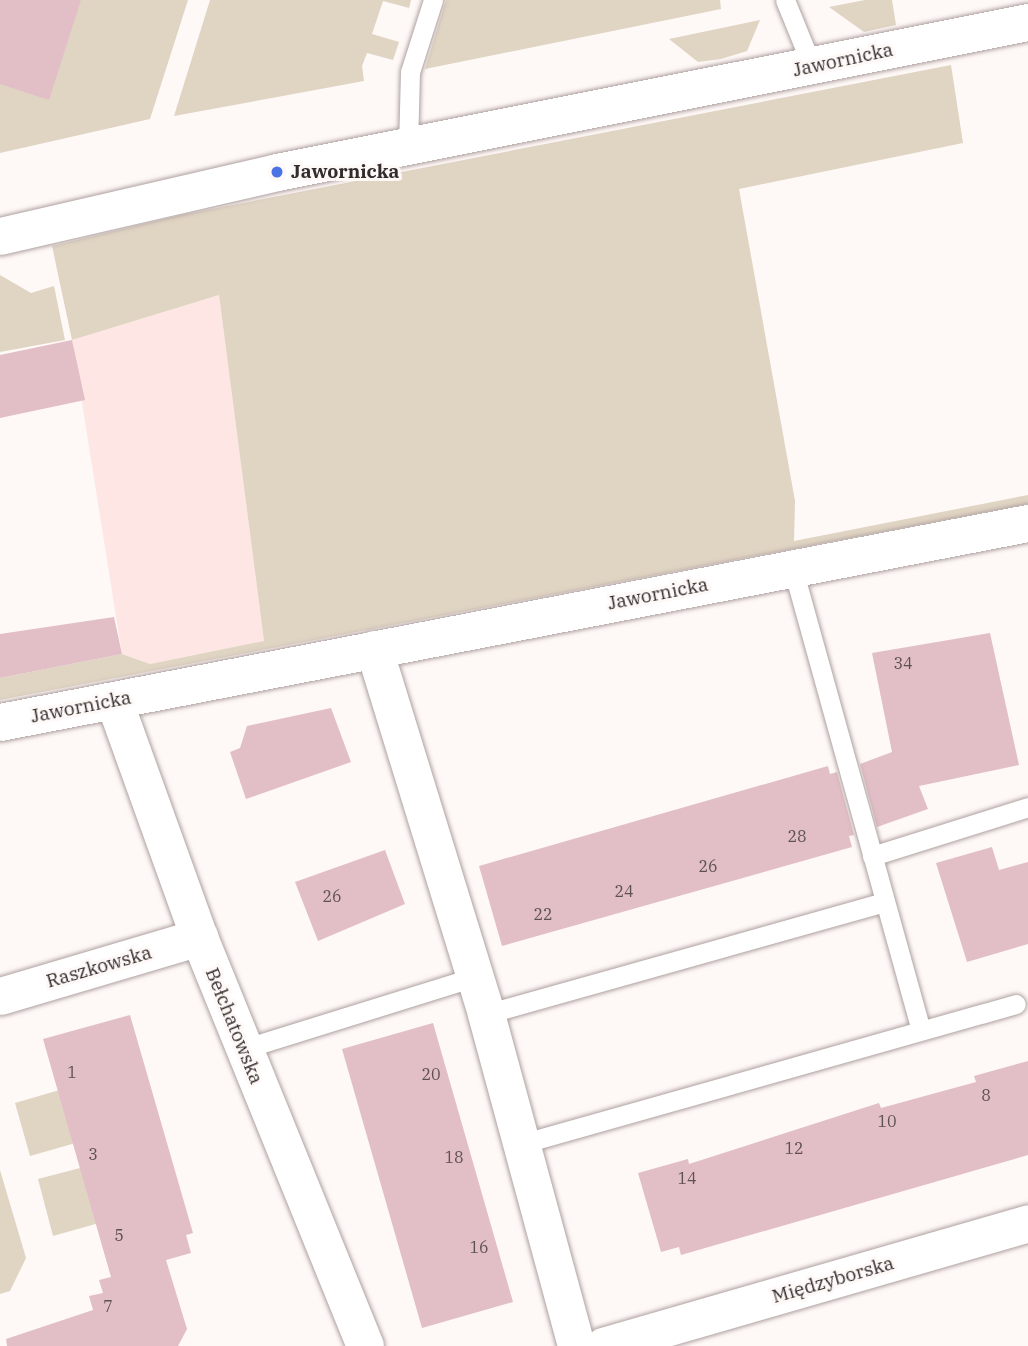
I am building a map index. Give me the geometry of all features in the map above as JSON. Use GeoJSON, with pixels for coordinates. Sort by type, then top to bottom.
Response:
{"type":"FeatureCollection","features":[{"type":"Feature","properties":{"kind":"street","name":"Jawornicka"},"geometry":{"type":"LineString","coordinates":[[0,236],[115,207],[1028,22]]}},
{"type":"Feature","properties":{"kind":"street","name":"Jawornicka"},"geometry":{"type":"LineString","coordinates":[[0,722],[1028,523]]}},
{"type":"Feature","properties":{"kind":"street"},"geometry":{"type":"LineString","coordinates":[[374,649],[486,1014],[576,1346]]}},
{"type":"Feature","properties":{"kind":"street","name":"Bełchatowska"},"geometry":{"type":"LineString","coordinates":[[114,701],[199,937],[365,1346]]}},
{"type":"Feature","properties":{"kind":"street","name":"Raszkowska"},"geometry":{"type":"LineString","coordinates":[[0,996],[199,937]]}},
{"type":"Feature","properties":{"kind":"street","name":"Międzyborska"},"geometry":{"type":"LineString","coordinates":[[603,1346],[639,1341],[1028,1223]]}},
{"type":"Feature","properties":{"kind":"lane"},"geometry":{"type":"LineString","coordinates":[[408,148],[410,72],[433,0]]}},
{"type":"Feature","properties":{"kind":"lane"},"geometry":{"type":"LineString","coordinates":[[785,0],[812,66]]}},
{"type":"Feature","properties":{"kind":"lane"},"geometry":{"type":"LineString","coordinates":[[793,569],[921,1030]]}},
{"type":"Feature","properties":{"kind":"lane"},"geometry":{"type":"LineString","coordinates":[[872,856],[1028,807]]}},
{"type":"Feature","properties":{"kind":"lane"},"geometry":{"type":"LineString","coordinates":[[486,1014],[884,902]]}},
{"type":"Feature","properties":{"kind":"lane"},"geometry":{"type":"LineString","coordinates":[[243,1049],[474,977]]}},
{"type":"Feature","properties":{"kind":"lane"},"geometry":{"type":"LineString","coordinates":[[521,1144],[1016,1004]]}},
{"type":"Feature","properties":{"kind":"shaded area"},"geometry":{"type":"Polygon","coordinates":[[[81,0],[188,0],[150,119],[0,153],[0,84],[81,0]]]}},
{"type":"Feature","properties":{"kind":"shaded area"},"geometry":{"type":"Polygon","coordinates":[[[210,0],[411,0],[409,8],[383,1],[372,34],[399,42],[393,60],[367,53],[362,66],[364,81],[174,116],[210,0]]]}},
{"type":"Feature","properties":{"kind":"shaded area"},"geometry":{"type":"Polygon","coordinates":[[[446,0],[720,0],[721,9],[425,69],[446,0]]]}},
{"type":"Feature","properties":{"kind":"shaded area"},"geometry":{"type":"Polygon","coordinates":[[[865,0],[892,0],[896,25],[864,32],[829,7],[865,0]]]}},
{"type":"Feature","properties":{"kind":"shaded area"},"geometry":{"type":"Polygon","coordinates":[[[760,20],[747,51],[721,59],[698,62],[669,39],[760,20]]]}},
{"type":"Feature","properties":{"kind":"shaded area"},"geometry":{"type":"Polygon","coordinates":[[[951,65],[963,143],[739,189],[795,501],[794,541],[1028,495],[1028,504],[0,700],[0,678],[122,654],[150,664],[264,641],[219,295],[72,340],[52,246],[181,215],[951,65]]]}},
{"type":"Feature","properties":{"kind":"shaded area"},"geometry":{"type":"Polygon","coordinates":[[[0,275],[31,293],[54,286],[65,340],[0,352],[0,275]]]}},
{"type":"Feature","properties":{"kind":"shaded area"},"geometry":{"type":"Polygon","coordinates":[[[219,295],[264,641],[150,664],[122,654],[72,340],[219,295]]]}},
{"type":"Feature","properties":{"kind":"shaded area"},"geometry":{"type":"Polygon","coordinates":[[[63,1089],[79,1142],[30,1156],[15,1103],[63,1089]]]}},
{"type":"Feature","properties":{"kind":"shaded area"},"geometry":{"type":"Polygon","coordinates":[[[84,1167],[99,1223],[53,1236],[38,1179],[84,1167]]]}},
{"type":"Feature","properties":{"kind":"shaded area"},"geometry":{"type":"Polygon","coordinates":[[[0,1170],[26,1258],[10,1291],[0,1294],[0,1170]]]}},
{"type":"Feature","properties":{"kind":"building"},"geometry":{"type":"Polygon","coordinates":[[[0,0],[81,0],[49,100],[0,84],[0,0]]]}},
{"type":"Feature","properties":{"kind":"building"},"geometry":{"type":"Polygon","coordinates":[[[72,340],[85,400],[0,418],[0,355],[72,340]]]}},
{"type":"Feature","properties":{"kind":"building"},"geometry":{"type":"Polygon","coordinates":[[[114,617],[122,654],[0,678],[0,634],[114,617]]]}},
{"type":"Feature","properties":{"kind":"building"},"geometry":{"type":"Polygon","coordinates":[[[990,633],[1019,765],[919,786],[928,809],[877,827],[860,764],[892,752],[872,653],[990,633]]]}},
{"type":"Feature","properties":{"kind":"building"},"geometry":{"type":"Polygon","coordinates":[[[331,708],[351,762],[246,799],[230,752],[240,748],[247,726],[331,708]]]}},
{"type":"Feature","properties":{"kind":"building"},"geometry":{"type":"Polygon","coordinates":[[[828,766],[830,774],[837,772],[854,835],[849,836],[852,847],[502,946],[479,866],[828,766]]]}},
{"type":"Feature","properties":{"kind":"building"},"geometry":{"type":"Polygon","coordinates":[[[992,847],[999,870],[1028,862],[1028,944],[967,962],[936,863],[992,847]]]}},
{"type":"Feature","properties":{"kind":"building"},"geometry":{"type":"Polygon","coordinates":[[[385,850],[405,904],[318,941],[295,882],[385,850]]]}},
{"type":"Feature","properties":{"kind":"building"},"geometry":{"type":"Polygon","coordinates":[[[130,1015],[193,1233],[186,1235],[191,1253],[166,1260],[187,1329],[178,1346],[7,1346],[6,1339],[93,1310],[89,1296],[103,1293],[99,1280],[111,1277],[43,1039],[130,1015]]]}},
{"type":"Feature","properties":{"kind":"building"},"geometry":{"type":"Polygon","coordinates":[[[433,1023],[513,1302],[422,1328],[342,1049],[433,1023]]]}},
{"type":"Feature","properties":{"kind":"building"},"geometry":{"type":"Polygon","coordinates":[[[1028,1061],[1028,1155],[681,1255],[679,1247],[661,1252],[638,1173],[688,1159],[689,1164],[879,1103],[881,1108],[976,1082],[974,1076],[1028,1061]]]}},
{"type":"Feature","properties":{"kind":"place","name":"Jawornicka"},"geometry":{"type":"Point","coordinates":[277,172]}}]}
